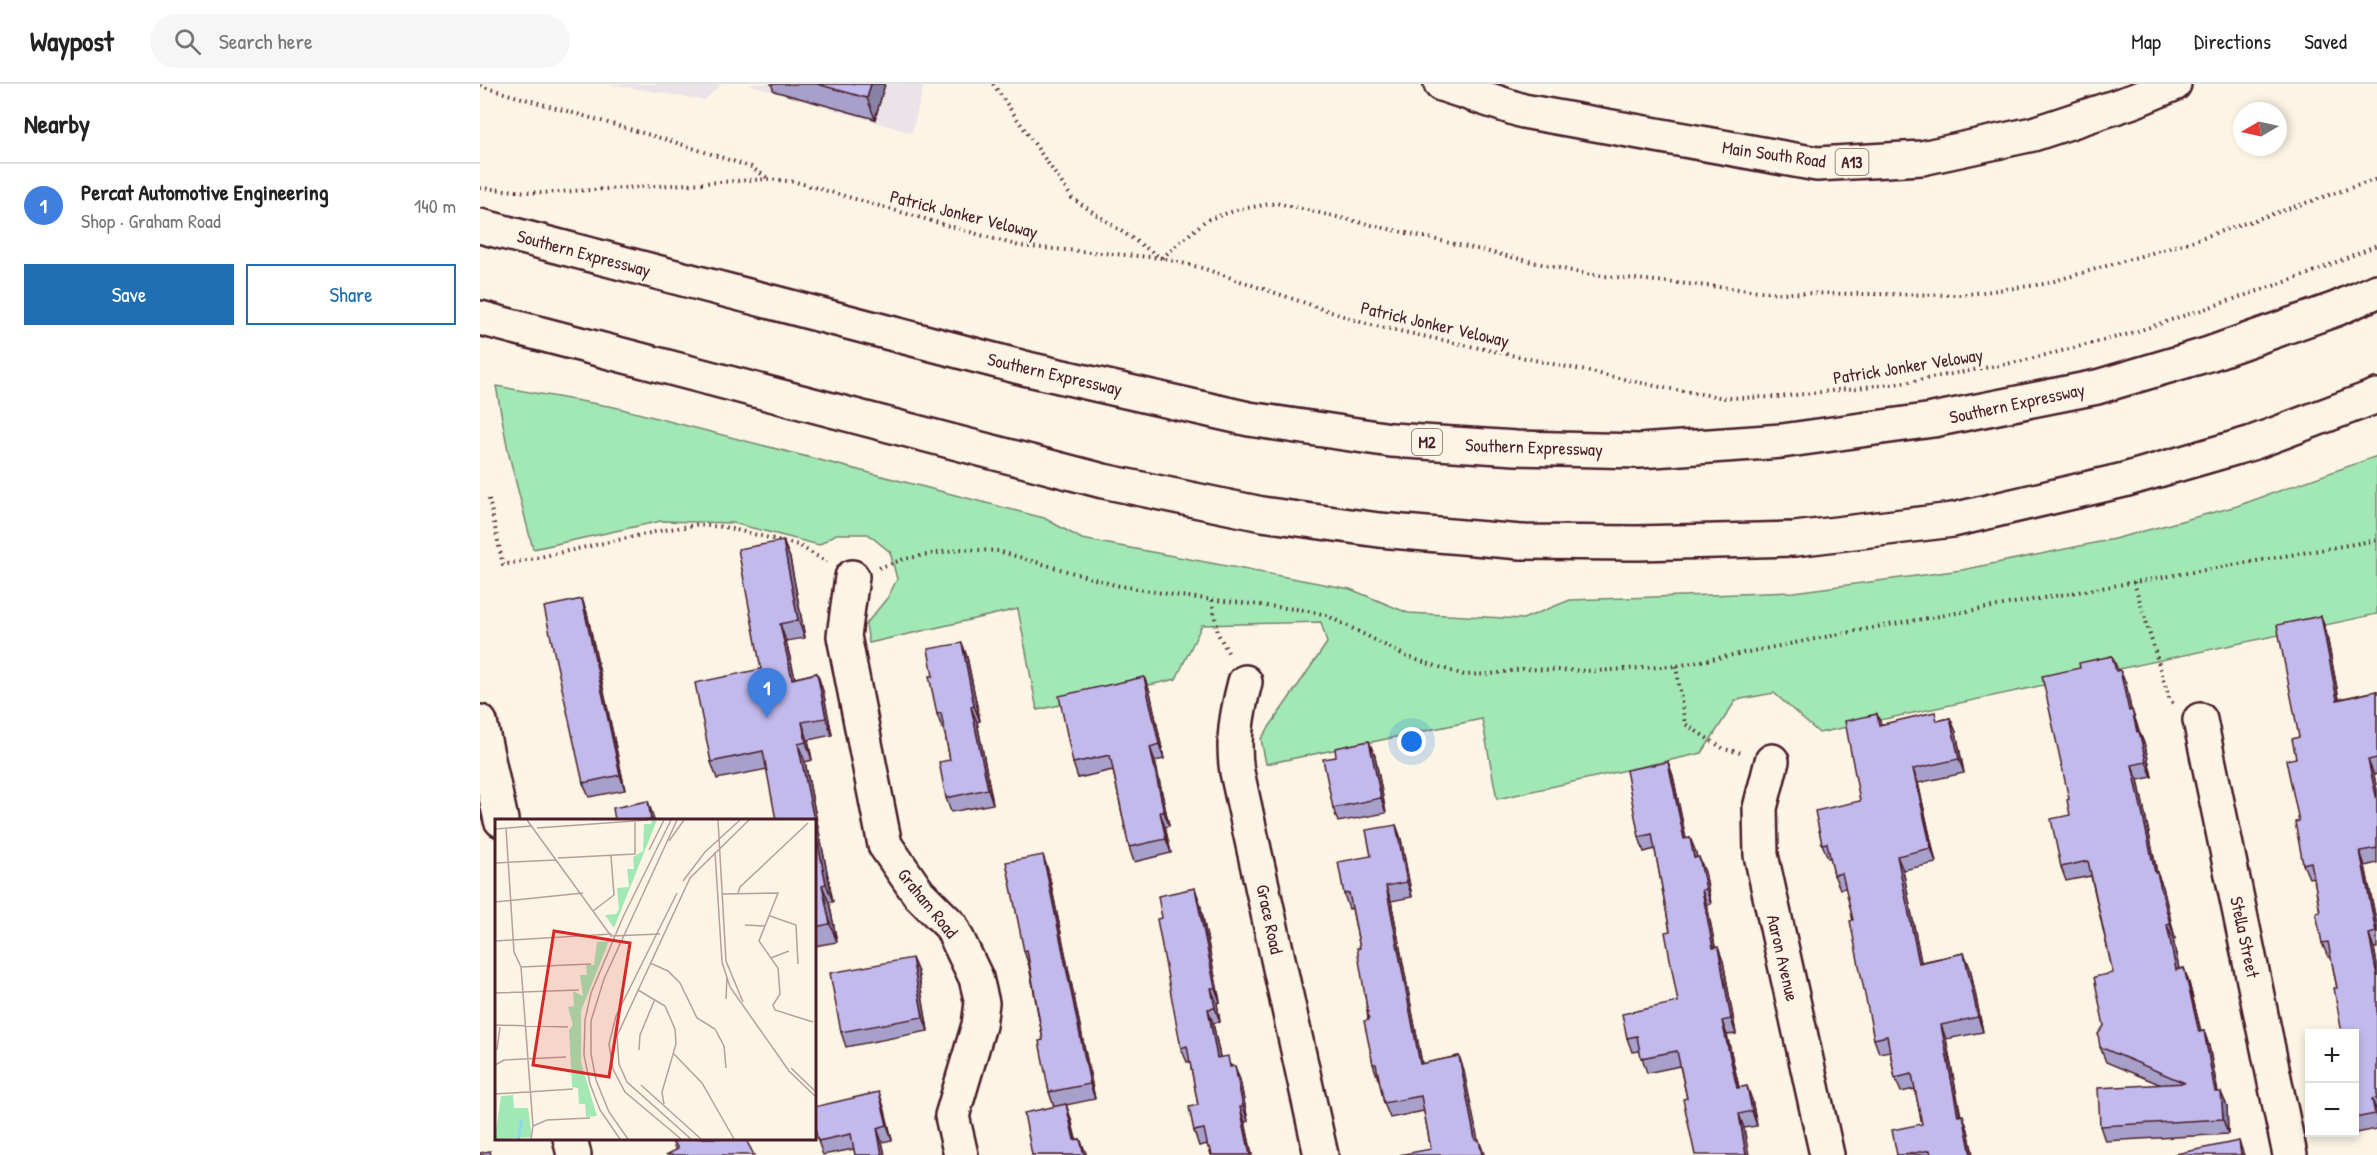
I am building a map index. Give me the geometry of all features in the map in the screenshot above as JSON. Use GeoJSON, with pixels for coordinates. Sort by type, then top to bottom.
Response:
{"type":"FeatureCollection","features":[{"type":"Feature","properties":{"kind":"main road","name":"Main South Road"},"geometry":{"type":"LineString","coordinates":[[1441,84],[1523,111],[1817,164],[1922,158],[2033,134],[2133,101],[2174,84]]}},
{"type":"Feature","properties":{"kind":"main road","name":"Southern Expressway"},"geometry":{"type":"LineString","coordinates":[[480,226],[1028,369],[1249,419],[1391,440],[1516,448],[1639,451],[1758,443],[1933,420],[2097,387],[2209,354],[2336,309],[2377,291]]}},
{"type":"Feature","properties":{"kind":"main road"},"geometry":{"type":"LineString","coordinates":[[480,318],[1103,481],[1262,514],[1379,530],[1521,542],[1638,543],[1795,539],[1953,520],[2124,480],[2220,453],[2377,396]]}},
{"type":"Feature","properties":{"kind":"main road","name":"Graham Road"},"geometry":{"type":"LineString","coordinates":[[852,577],[844,636],[885,845],[919,894],[951,926],[976,978],[981,1003],[979,1025],[952,1116],[961,1155]]}},
{"type":"Feature","properties":{"kind":"main road","name":"Grace Road"},"geometry":{"type":"LineString","coordinates":[[1245,682],[1236,718],[1234,738],[1236,772],[1321,1155]]}},
{"type":"Feature","properties":{"kind":"main road","name":"Stella Street"},"geometry":{"type":"LineString","coordinates":[[2200,720],[2290,1155]]}},
{"type":"Feature","properties":{"kind":"main road"},"geometry":{"type":"LineString","coordinates":[[480,722],[501,819]]}},
{"type":"Feature","properties":{"kind":"main road","name":"Aaron Avenue"},"geometry":{"type":"LineString","coordinates":[[1772,761],[1760,808],[1761,855],[1827,1155]]}},
{"type":"Feature","properties":{"kind":"main road"},"geometry":{"type":"LineString","coordinates":[[570,1140],[574,1155]]}},
{"type":"Feature","properties":{"kind":"path"},"geometry":{"type":"LineString","coordinates":[[993,84],[1072,198],[1162,258],[1206,220],[1240,208],[1276,203],[1585,274],[1780,294],[1961,295],[2044,284],[2186,243],[2377,179]]}},
{"type":"Feature","properties":{"kind":"path"},"geometry":{"type":"LineString","coordinates":[[480,86],[674,142],[751,167],[769,179]]}},
{"type":"Feature","properties":{"kind":"path","name":"Patrick Jonker Veloway"},"geometry":{"type":"LineString","coordinates":[[480,189],[542,193],[769,179],[796,182],[1020,246],[1162,258],[1203,268],[1367,324],[1665,388],[1725,398],[1778,398],[1909,382],[2022,361],[2129,334],[2303,276],[2377,245]]}},
{"type":"Feature","properties":{"kind":"path"},"geometry":{"type":"LineString","coordinates":[[489,499],[503,566],[696,525],[724,527],[798,545],[852,577],[904,559],[959,549],[998,551],[1115,585],[1212,600],[1304,610],[1326,615],[1407,657],[1464,675],[1523,669],[1594,671],[1676,666],[1882,626],[2377,540]]}},
{"type":"Feature","properties":{"kind":"path"},"geometry":{"type":"LineString","coordinates":[[2134,582],[2170,701],[2200,720]]}},
{"type":"Feature","properties":{"kind":"path"},"geometry":{"type":"LineString","coordinates":[[1212,600],[1218,634],[1245,682]]}},
{"type":"Feature","properties":{"kind":"path"},"geometry":{"type":"LineString","coordinates":[[1676,666],[1685,724],[1724,749],[1772,761]]}},
{"type":"Feature","properties":{"kind":"shaded area"},"geometry":{"type":"Polygon","coordinates":[[[608,84],[722,84],[704,100],[608,84]]]}},
{"type":"Feature","properties":{"kind":"shaded area"},"geometry":{"type":"Polygon","coordinates":[[[748,84],[924,84],[912,133],[748,84]]]}},
{"type":"Feature","properties":{"kind":"green space"},"geometry":{"type":"Polygon","coordinates":[[[496,386],[614,407],[1044,518],[1082,539],[1350,589],[1408,613],[1523,619],[1570,600],[1793,592],[1962,570],[2114,539],[2237,506],[2377,456],[2377,614],[1819,733],[1774,693],[1736,700],[1702,753],[1497,799],[1482,719],[1266,764],[1261,739],[1327,643],[1321,622],[1202,625],[1176,679],[1037,710],[1018,609],[869,643],[866,624],[888,597],[897,579],[890,552],[868,534],[836,534],[819,545],[733,523],[661,521],[533,549],[508,451],[496,386]]]}},
{"type":"Feature","properties":{"kind":"building"},"geometry":{"type":"Polygon","coordinates":[[[817,84],[871,84],[867,98],[817,84]]]}},
{"type":"Feature","properties":{"kind":"building"},"geometry":{"type":"Polygon","coordinates":[[[783,541],[798,620],[780,624],[792,679],[817,673],[826,718],[802,722],[806,742],[798,744],[814,819],[776,819],[763,751],[711,762],[695,683],[761,669],[738,549],[783,541]]]}},
{"type":"Feature","properties":{"kind":"building"},"geometry":{"type":"Polygon","coordinates":[[[582,599],[620,775],[583,783],[544,607],[582,599]]]}},
{"type":"Feature","properties":{"kind":"building"},"geometry":{"type":"Polygon","coordinates":[[[2321,616],[2337,700],[2377,691],[2377,758],[2368,760],[2377,800],[2377,848],[2360,851],[2376,932],[2369,934],[2377,976],[2377,1098],[2372,1099],[2375,1114],[2359,1117],[2359,1029],[2341,1029],[2334,988],[2337,988],[2328,942],[2322,943],[2316,913],[2320,912],[2311,862],[2303,864],[2295,822],[2299,821],[2286,760],[2296,758],[2292,739],[2299,737],[2277,625],[2321,616]]]}},
{"type":"Feature","properties":{"kind":"building"},"geometry":{"type":"Polygon","coordinates":[[[962,643],[974,706],[971,707],[988,789],[946,798],[939,762],[950,760],[941,713],[937,714],[929,676],[933,676],[928,649],[962,643]]]}},
{"type":"Feature","properties":{"kind":"building"},"geometry":{"type":"Polygon","coordinates":[[[2112,656],[2116,671],[2120,670],[2129,711],[2132,710],[2137,732],[2139,731],[2146,762],[2132,765],[2155,873],[2157,873],[2170,924],[2167,925],[2176,970],[2184,968],[2199,1032],[2204,1031],[2215,1092],[2221,1092],[2223,1119],[2100,1126],[2098,1088],[2185,1083],[2100,1047],[2098,1034],[2104,1026],[2094,977],[2113,973],[2088,861],[2061,867],[2051,819],[2070,815],[2067,800],[2069,799],[2042,676],[2080,668],[2079,663],[2112,656]]]}},
{"type":"Feature","properties":{"kind":"building"},"geometry":{"type":"Polygon","coordinates":[[[1144,677],[1159,744],[1150,747],[1164,812],[1160,812],[1166,839],[1129,847],[1110,755],[1073,763],[1059,696],[1144,677]]]}},
{"type":"Feature","properties":{"kind":"building"},"geometry":{"type":"Polygon","coordinates":[[[1935,712],[1937,721],[1950,718],[1959,759],[1913,769],[1931,848],[1897,856],[1919,963],[1964,953],[1978,1017],[1941,1025],[1958,1116],[1963,1115],[1971,1155],[1931,1155],[1930,1150],[1897,1155],[1892,1130],[1922,1124],[1912,1074],[1895,1078],[1887,1036],[1874,1039],[1850,921],[1853,920],[1842,873],[1834,875],[1827,843],[1822,844],[1815,811],[1860,801],[1845,721],[1877,714],[1879,725],[1935,712]]]}},
{"type":"Feature","properties":{"kind":"building"},"geometry":{"type":"Polygon","coordinates":[[[1369,741],[1381,798],[1333,808],[1323,759],[1336,757],[1335,748],[1369,741]]]}},
{"type":"Feature","properties":{"kind":"building"},"geometry":{"type":"Polygon","coordinates":[[[1668,762],[1684,839],[1690,838],[1694,858],[1699,857],[1706,889],[1702,890],[1713,948],[1718,947],[1731,1019],[1722,1021],[1737,1088],[1747,1086],[1752,1111],[1739,1114],[1746,1155],[1695,1155],[1683,1099],[1687,1098],[1677,1051],[1641,1058],[1637,1036],[1627,1038],[1622,1014],[1678,1002],[1665,932],[1670,931],[1652,834],[1639,837],[1626,770],[1668,762]]]}},
{"type":"Feature","properties":{"kind":"building"},"geometry":{"type":"Polygon","coordinates":[[[648,801],[651,819],[615,819],[613,808],[648,801]]]}},
{"type":"Feature","properties":{"kind":"building"},"geometry":{"type":"Polygon","coordinates":[[[1396,825],[1407,882],[1386,886],[1420,1064],[1459,1056],[1475,1140],[1479,1140],[1482,1155],[1399,1155],[1431,1149],[1421,1096],[1384,1103],[1376,1064],[1373,1064],[1364,1021],[1369,1020],[1357,948],[1360,948],[1349,893],[1344,894],[1338,862],[1371,856],[1366,830],[1396,825]]]}},
{"type":"Feature","properties":{"kind":"building"},"geometry":{"type":"Polygon","coordinates":[[[816,835],[826,884],[822,885],[830,924],[816,927],[816,835]]]}},
{"type":"Feature","properties":{"kind":"building"},"geometry":{"type":"Polygon","coordinates":[[[1043,855],[1090,1084],[1049,1092],[1039,1041],[1043,1040],[1027,950],[1024,951],[1006,862],[1043,855]]]}},
{"type":"Feature","properties":{"kind":"building"},"geometry":{"type":"Polygon","coordinates":[[[1195,888],[1215,988],[1211,988],[1215,1008],[1208,1009],[1217,1058],[1228,1056],[1230,1067],[1235,1066],[1243,1107],[1240,1107],[1250,1155],[1212,1155],[1204,1129],[1194,1131],[1189,1107],[1198,1105],[1187,1046],[1181,1048],[1157,919],[1162,918],[1158,896],[1195,888]]]}},
{"type":"Feature","properties":{"kind":"building"},"geometry":{"type":"Polygon","coordinates":[[[912,958],[923,1017],[841,1032],[830,973],[912,958]]]}},
{"type":"Feature","properties":{"kind":"building"},"geometry":{"type":"Polygon","coordinates":[[[879,1092],[887,1125],[877,1128],[882,1155],[855,1155],[851,1134],[818,1141],[816,1107],[879,1092]]]}},
{"type":"Feature","properties":{"kind":"building"},"geometry":{"type":"Polygon","coordinates":[[[1066,1104],[1074,1140],[1080,1139],[1084,1155],[1032,1155],[1024,1113],[1066,1104]]]}},
{"type":"Feature","properties":{"kind":"building"},"geometry":{"type":"Polygon","coordinates":[[[673,1140],[746,1140],[754,1155],[666,1155],[678,1149],[673,1140]]]}},
{"type":"Feature","properties":{"kind":"building"},"geometry":{"type":"Polygon","coordinates":[[[2239,1141],[2241,1155],[2171,1155],[2239,1141]]]}},
{"type":"Feature","properties":{"kind":"building"},"geometry":{"type":"Polygon","coordinates":[[[490,1151],[491,1155],[480,1155],[480,1153],[490,1151]]]}},
{"type":"Feature","properties":{"kind":"place","name":"Percat Automotive Engineering"},"geometry":{"type":"Point","coordinates":[767,718]}}]}
